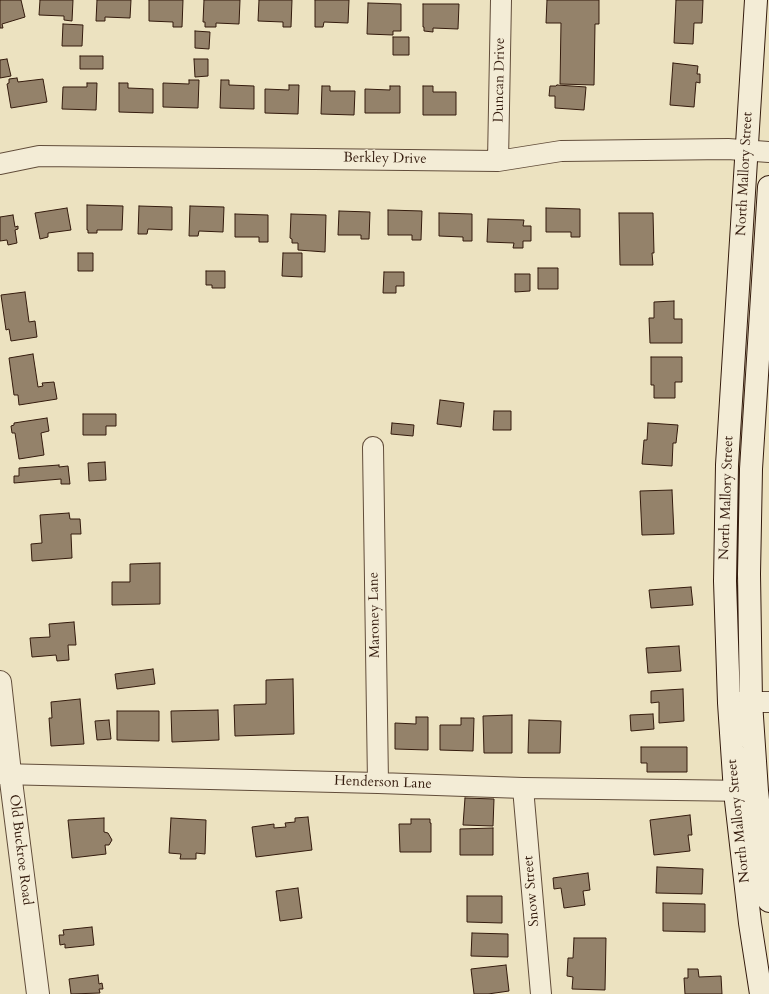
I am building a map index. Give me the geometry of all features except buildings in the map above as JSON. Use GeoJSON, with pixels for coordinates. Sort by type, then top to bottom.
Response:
{"type":"FeatureCollection","features":[{"type":"Feature","properties":{"kind":"main road","name":"North Mallory Street"},"geometry":{"type":"LineString","coordinates":[[756,0],[727,458],[725,581],[729,703],[735,792],[750,923],[761,994]]}},
{"type":"Feature","properties":{"kind":"main road","name":"North Mallory Street"},"geometry":{"type":"LineString","coordinates":[[769,187],[765,309],[750,509],[749,643],[760,702],[757,791],[769,901]]}},
{"type":"Feature","properties":{"kind":"main road","name":"Old Buckroe Road"},"geometry":{"type":"LineString","coordinates":[[0,682],[5,773],[38,994]]}},
{"type":"Feature","properties":{"kind":"street","name":"Duncan Drive"},"geometry":{"type":"LineString","coordinates":[[498,161],[501,0]]}},
{"type":"Feature","properties":{"kind":"street","name":"Berkley Drive"},"geometry":{"type":"LineString","coordinates":[[0,164],[38,156],[498,161],[561,151],[746,150],[769,152]]}},
{"type":"Feature","properties":{"kind":"street"},"geometry":{"type":"LineString","coordinates":[[737,308],[765,309]]}},
{"type":"Feature","properties":{"kind":"street","name":"Maroney Lane"},"geometry":{"type":"LineString","coordinates":[[373,447],[378,783]]}},
{"type":"Feature","properties":{"kind":"street"},"geometry":{"type":"LineString","coordinates":[[729,703],[760,702]]}},
{"type":"Feature","properties":{"kind":"street","name":"Henderson Lane"},"geometry":{"type":"LineString","coordinates":[[5,773],[523,788],[735,792],[757,791]]}},
{"type":"Feature","properties":{"kind":"street","name":"Snow Street"},"geometry":{"type":"LineString","coordinates":[[523,788],[541,994]]}}]}
